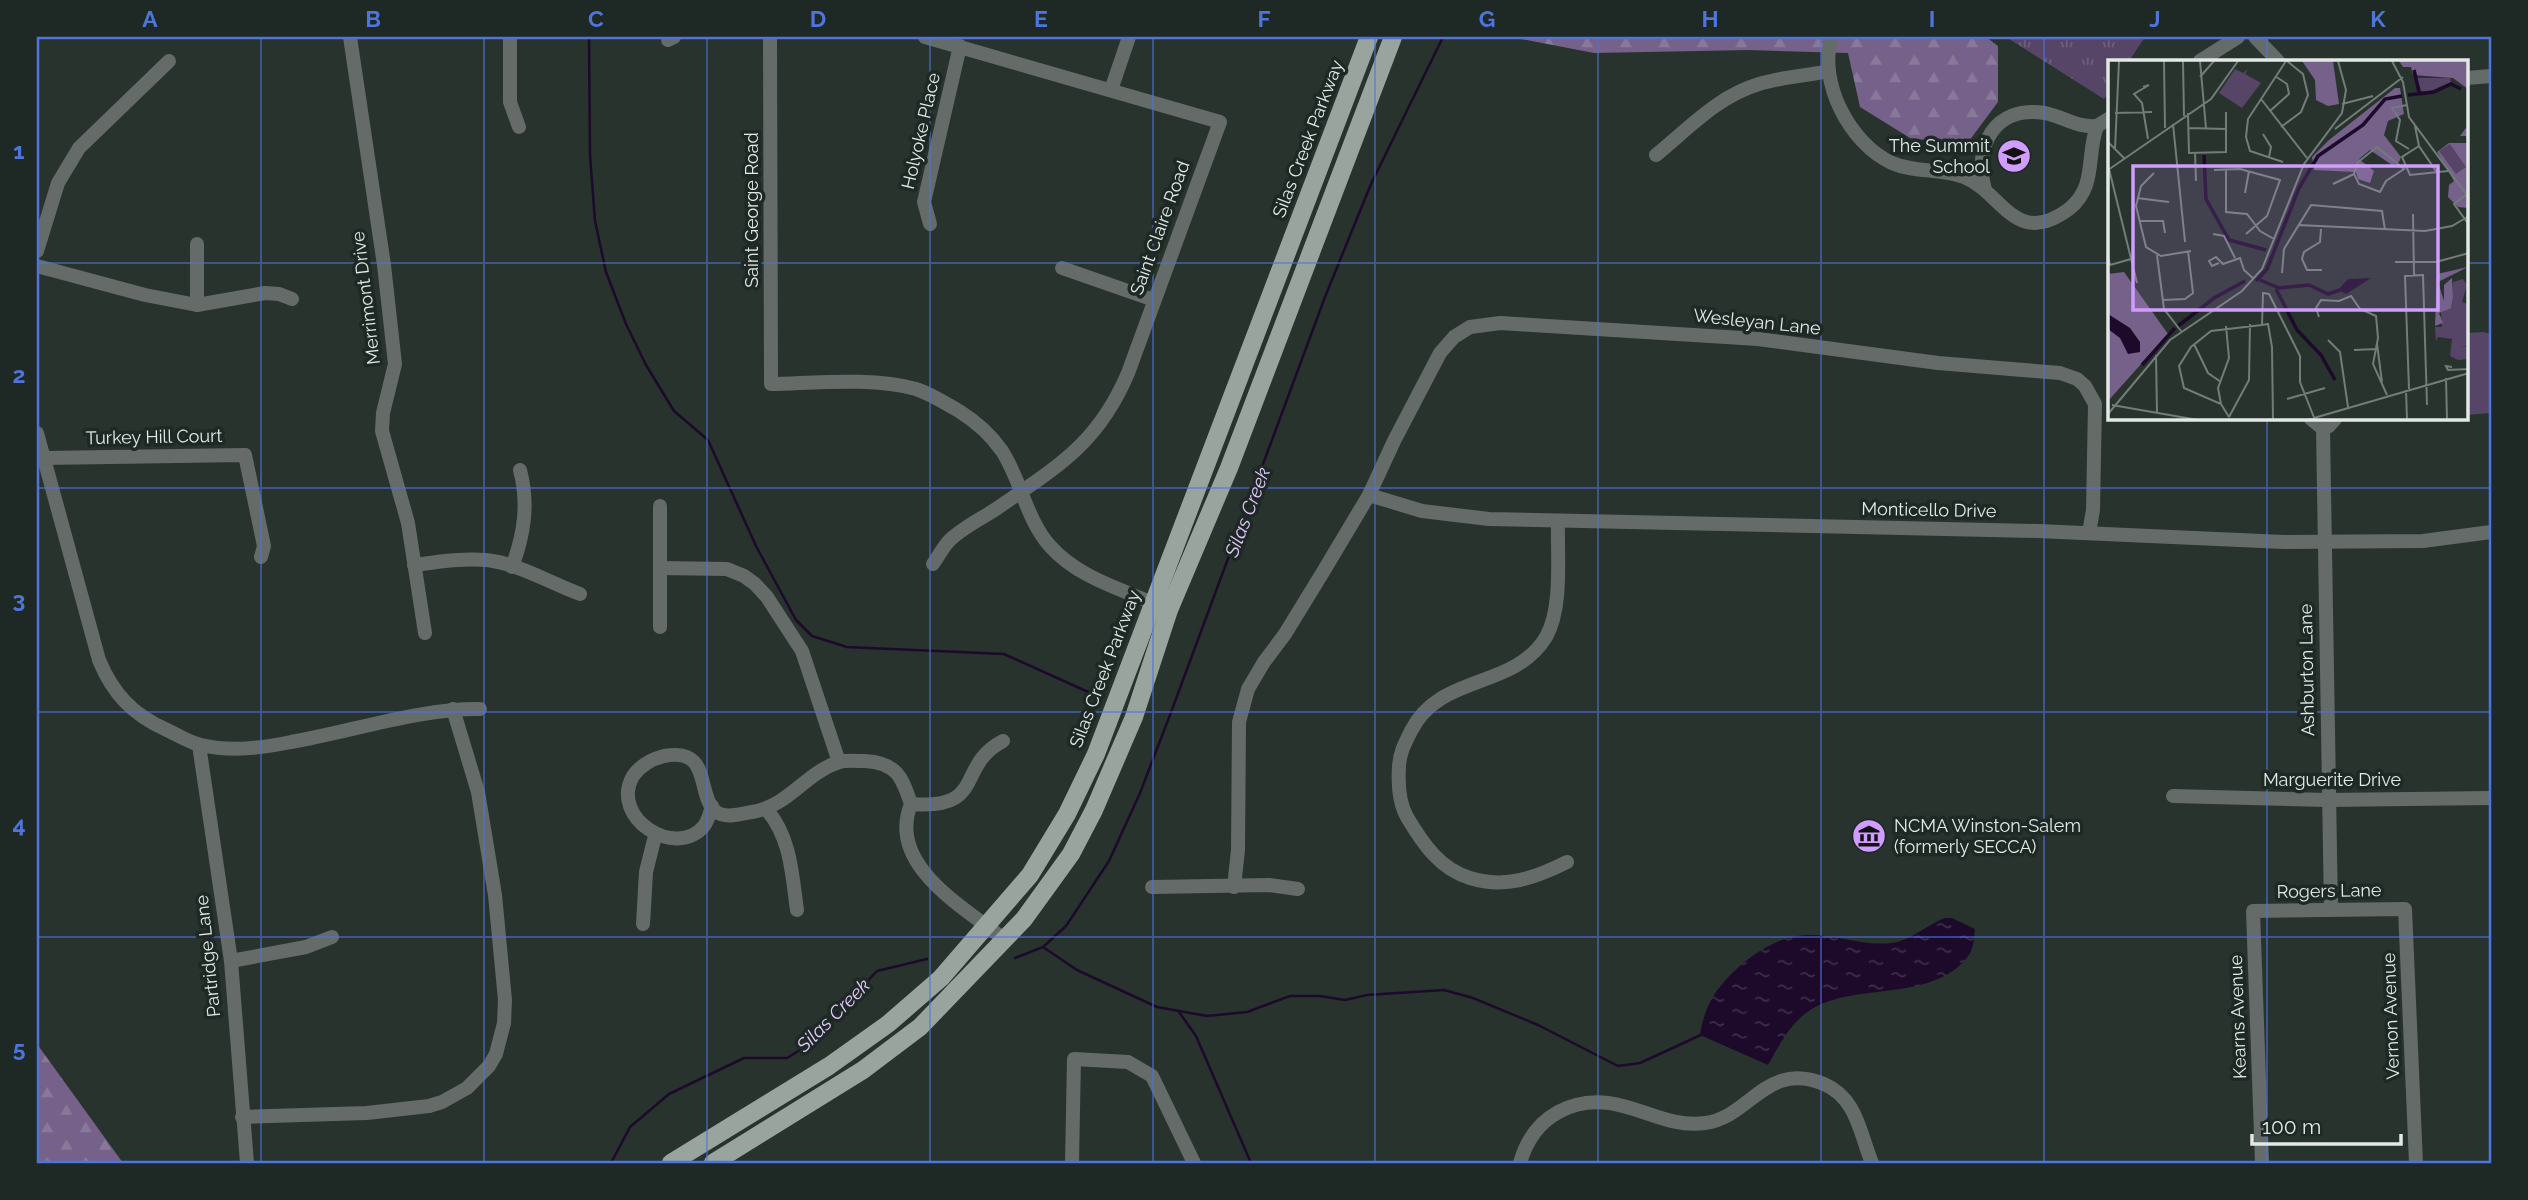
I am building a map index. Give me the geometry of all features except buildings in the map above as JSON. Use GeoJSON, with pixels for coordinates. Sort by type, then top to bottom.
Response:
{"type":"FeatureCollection","features":[{"type":"Feature","properties":{"kind":"main road","name":"Silas Creek Parkway"},"geometry":{"type":"LineString","coordinates":[[671,1163],[829,1066],[888,1024],[941,978],[1030,875],[1067,814],[1096,754],[1370,37]]}},
{"type":"Feature","properties":{"kind":"main road"},"geometry":{"type":"LineString","coordinates":[[713,1163],[853,1077],[905,1040],[1024,919],[1071,854],[1094,810],[1134,717],[1170,610],[1228,468],[1393,37]]}},
{"type":"Feature","properties":{"kind":"street","name":"Merrimont Drive"},"geometry":{"type":"LineString","coordinates":[[350,37],[384,265],[395,364],[383,413],[382,431],[406,514],[425,633]]}},
{"type":"Feature","properties":{"kind":"street"},"geometry":{"type":"LineString","coordinates":[[510,37],[510,102],[519,127]]}},
{"type":"Feature","properties":{"kind":"street","name":"Saint George Road"},"geometry":{"type":"LineString","coordinates":[[770,37],[771,384],[862,383],[896,386],[927,393],[966,415],[994,440],[1009,463],[1020,492]]}},
{"type":"Feature","properties":{"kind":"street","name":"Saint Claire Road"},"geometry":{"type":"LineString","coordinates":[[925,37],[1220,122],[1128,373],[1105,418],[1076,453],[949,540],[933,564]]}},
{"type":"Feature","properties":{"kind":"street"},"geometry":{"type":"LineString","coordinates":[[1111,90],[1129,37]]}},
{"type":"Feature","properties":{"kind":"street"},"geometry":{"type":"LineString","coordinates":[[1832,37],[1829,71],[1842,110],[1856,133],[1891,162],[1962,176],[1985,190],[2000,207],[2021,220],[2043,221],[2063,213],[2075,204],[2090,177],[2097,126]]}},
{"type":"Feature","properties":{"kind":"street"},"geometry":{"type":"LineString","coordinates":[[2202,60],[2238,37]]}},
{"type":"Feature","properties":{"kind":"street"},"geometry":{"type":"LineString","coordinates":[[2255,37],[2277,60]]}},
{"type":"Feature","properties":{"kind":"street","name":"Holyoke Place"},"geometry":{"type":"LineString","coordinates":[[930,224],[924,202],[961,46]]}},
{"type":"Feature","properties":{"kind":"street"},"geometry":{"type":"LineString","coordinates":[[37,251],[58,183],[79,148],[169,61]]}},
{"type":"Feature","properties":{"kind":"street"},"geometry":{"type":"LineString","coordinates":[[1656,155],[1715,106],[1738,92],[1786,77],[1829,71]]}},
{"type":"Feature","properties":{"kind":"street"},"geometry":{"type":"LineString","coordinates":[[2468,78],[2491,76]]}},
{"type":"Feature","properties":{"kind":"street"},"geometry":{"type":"LineString","coordinates":[[1985,190],[1980,170],[1983,149],[1990,134],[2013,117],[2033,112],[2058,117],[2077,126],[2097,126],[2108,119]]}},
{"type":"Feature","properties":{"kind":"street"},"geometry":{"type":"LineString","coordinates":[[197,244],[197,305]]}},
{"type":"Feature","properties":{"kind":"street"},"geometry":{"type":"LineString","coordinates":[[37,266],[145,295],[197,305],[265,293],[292,299]]}},
{"type":"Feature","properties":{"kind":"street"},"geometry":{"type":"LineString","coordinates":[[1062,268],[1154,300]]}},
{"type":"Feature","properties":{"kind":"street","name":"Wesleyan Lane"},"geometry":{"type":"LineString","coordinates":[[1234,887],[1238,850],[1239,722],[1248,689],[1285,634],[1369,495],[1440,353],[1454,337],[1470,327],[1500,323],[1758,339],[1938,363],[2060,373],[2077,379],[2085,386],[2095,404],[2093,510],[2089,533]]}},
{"type":"Feature","properties":{"kind":"street"},"geometry":{"type":"LineString","coordinates":[[2312,420],[2323,429],[2334,420]]}},
{"type":"Feature","properties":{"kind":"street","name":"Ashburton Lane"},"geometry":{"type":"LineString","coordinates":[[2323,429],[2331,910]]}},
{"type":"Feature","properties":{"kind":"street"},"geometry":{"type":"LineString","coordinates":[[37,433],[80,594],[106,677],[124,703],[153,724],[199,745],[245,750],[453,709],[480,709]]}},
{"type":"Feature","properties":{"kind":"street","name":"Turkey Hill Court"},"geometry":{"type":"LineString","coordinates":[[43,457],[245,455],[264,546],[261,557]]}},
{"type":"Feature","properties":{"kind":"street"},"geometry":{"type":"LineString","coordinates":[[512,567],[519,550],[525,510],[520,470]]}},
{"type":"Feature","properties":{"kind":"street"},"geometry":{"type":"LineString","coordinates":[[1020,492],[1049,546],[1068,563],[1092,577],[1170,610]]}},
{"type":"Feature","properties":{"kind":"street","name":"Monticello Drive"},"geometry":{"type":"LineString","coordinates":[[1369,495],[1422,511],[1489,519],[2325,541],[2423,541],[2491,532]]}},
{"type":"Feature","properties":{"kind":"street"},"geometry":{"type":"LineString","coordinates":[[660,506],[660,627]]}},
{"type":"Feature","properties":{"kind":"street"},"geometry":{"type":"LineString","coordinates":[[1558,521],[1555,610],[1546,636],[1528,657],[1499,675],[1475,681],[1444,695],[1419,714],[1400,754],[1398,774],[1402,809],[1422,841],[1444,866],[1490,883],[1524,881],[1567,862]]}},
{"type":"Feature","properties":{"kind":"street"},"geometry":{"type":"LineString","coordinates":[[414,565],[450,560],[487,560],[580,594]]}},
{"type":"Feature","properties":{"kind":"street"},"geometry":{"type":"LineString","coordinates":[[660,568],[726,569],[744,576],[767,597],[802,651],[839,762]]}},
{"type":"Feature","properties":{"kind":"street"},"geometry":{"type":"LineString","coordinates":[[242,1117],[366,1113],[429,1106],[467,1088],[489,1066],[496,1054],[504,1023],[505,1000],[495,895],[478,792],[453,709]]}},
{"type":"Feature","properties":{"kind":"street"},"geometry":{"type":"LineString","coordinates":[[911,804],[942,804],[956,799],[986,754],[1003,741]]}},
{"type":"Feature","properties":{"kind":"street","name":"Partridge Lane"},"geometry":{"type":"LineString","coordinates":[[199,745],[231,961],[247,1163]]}},
{"type":"Feature","properties":{"kind":"street"},"geometry":{"type":"LineString","coordinates":[[712,806],[706,824],[696,833],[671,838],[655,835],[635,818],[628,801],[628,792],[637,771],[656,758],[683,757],[701,771],[712,806],[718,813],[726,815],[767,810],[815,775],[839,762],[875,762],[892,768],[904,782],[911,804],[905,818],[910,845],[919,866],[933,884],[1005,940]]}},
{"type":"Feature","properties":{"kind":"street","name":"Marguerite Drive"},"geometry":{"type":"LineString","coordinates":[[2173,796],[2328,800],[2491,797]]}},
{"type":"Feature","properties":{"kind":"street"},"geometry":{"type":"LineString","coordinates":[[767,810],[776,820],[787,845],[797,910]]}},
{"type":"Feature","properties":{"kind":"street"},"geometry":{"type":"LineString","coordinates":[[643,924],[646,872],[655,835]]}},
{"type":"Feature","properties":{"kind":"street"},"geometry":{"type":"LineString","coordinates":[[1152,887],[1269,885],[1298,889]]}},
{"type":"Feature","properties":{"kind":"street","name":"Rogers Lane"},"geometry":{"type":"LineString","coordinates":[[2253,911],[2405,909]]}},
{"type":"Feature","properties":{"kind":"street","name":"Vernon Avenue"},"geometry":{"type":"LineString","coordinates":[[2405,909],[2416,1163]]}},
{"type":"Feature","properties":{"kind":"street","name":"Kearns Avenue"},"geometry":{"type":"LineString","coordinates":[[2253,911],[2262,1163]]}},
{"type":"Feature","properties":{"kind":"street"},"geometry":{"type":"LineString","coordinates":[[231,961],[306,947],[332,937]]}},
{"type":"Feature","properties":{"kind":"street"},"geometry":{"type":"LineString","coordinates":[[1072,1163],[1074,1059],[1128,1062],[1152,1076],[1194,1163]]}},
{"type":"Feature","properties":{"kind":"street"},"geometry":{"type":"LineString","coordinates":[[1520,1163],[1524,1149],[1536,1128],[1555,1113],[1578,1104],[1601,1102],[1623,1106],[1686,1125],[1709,1122],[1727,1115],[1760,1091],[1785,1079],[1807,1078],[1828,1086],[1852,1107],[1872,1163]]}},
{"type":"Feature","properties":{"kind":"green space"},"geometry":{"type":"Polygon","coordinates":[[[1511,37],[1986,37],[1998,46],[1998,102],[1966,145],[1910,138],[1860,107],[1848,53],[1749,50],[1594,53],[1511,37]]]}},
{"type":"Feature","properties":{"kind":"green space"},"geometry":{"type":"Polygon","coordinates":[[[2006,37],[2145,37],[2130,60],[2108,60],[2108,94],[2104,99],[2006,37]]]}},
{"type":"Feature","properties":{"kind":"green space"},"geometry":{"type":"Polygon","coordinates":[[[2468,333],[2491,334],[2491,413],[2468,415],[2468,333]]]}},
{"type":"Feature","properties":{"kind":"green space"},"geometry":{"type":"Polygon","coordinates":[[[37,1044],[123,1163],[37,1163],[37,1044]]]}},
{"type":"Feature","properties":{"kind":"water"},"geometry":{"type":"Polygon","coordinates":[[[1945,918],[1952,918],[1975,929],[1971,952],[1955,969],[1939,979],[1921,985],[1842,998],[1814,1008],[1790,1029],[1768,1065],[1700,1035],[1707,1010],[1722,984],[1756,953],[1769,945],[1783,939],[1811,935],[1875,943],[1897,942],[1945,918]]]}},
{"type":"Feature","properties":{"kind":"waterway"},"geometry":{"type":"LineString","coordinates":[[589,37],[590,155],[595,221],[606,272],[626,324],[646,365],[674,411],[708,440],[756,546],[796,620],[812,636],[847,647],[1004,654],[1097,696]]}},
{"type":"Feature","properties":{"kind":"waterway","name":"Silas Creek"},"geometry":{"type":"LineString","coordinates":[[1015,958],[1043,947],[1066,926],[1109,861],[1140,793],[1170,715],[1325,297],[1371,184],[1443,37]]}},
{"type":"Feature","properties":{"kind":"waterway"},"geometry":{"type":"LineString","coordinates":[[1043,947],[1077,970],[1157,1007],[1207,1016],[1247,1012],[1290,996],[1320,996],[1345,1000],[1367,995],[1444,990],[1473,998],[1538,1025],[1618,1066],[1640,1063],[1703,1034]]}},
{"type":"Feature","properties":{"kind":"waterway","name":"Silas Creek"},"geometry":{"type":"LineString","coordinates":[[611,1163],[630,1127],[669,1094],[744,1058],[787,1058],[805,1047],[877,971],[927,959]]}},
{"type":"Feature","properties":{"kind":"waterway"},"geometry":{"type":"LineString","coordinates":[[1179,1012],[1196,1036],[1251,1163]]}},
{"type":"Feature","properties":{"kind":"place","name":"The Summit School"},"geometry":{"type":"Point","coordinates":[2014,156]}},
{"type":"Feature","properties":{"kind":"place","name":"NCMA Winston-Salem (formerly SECCA)"},"geometry":{"type":"Point","coordinates":[1869,836]}}]}
